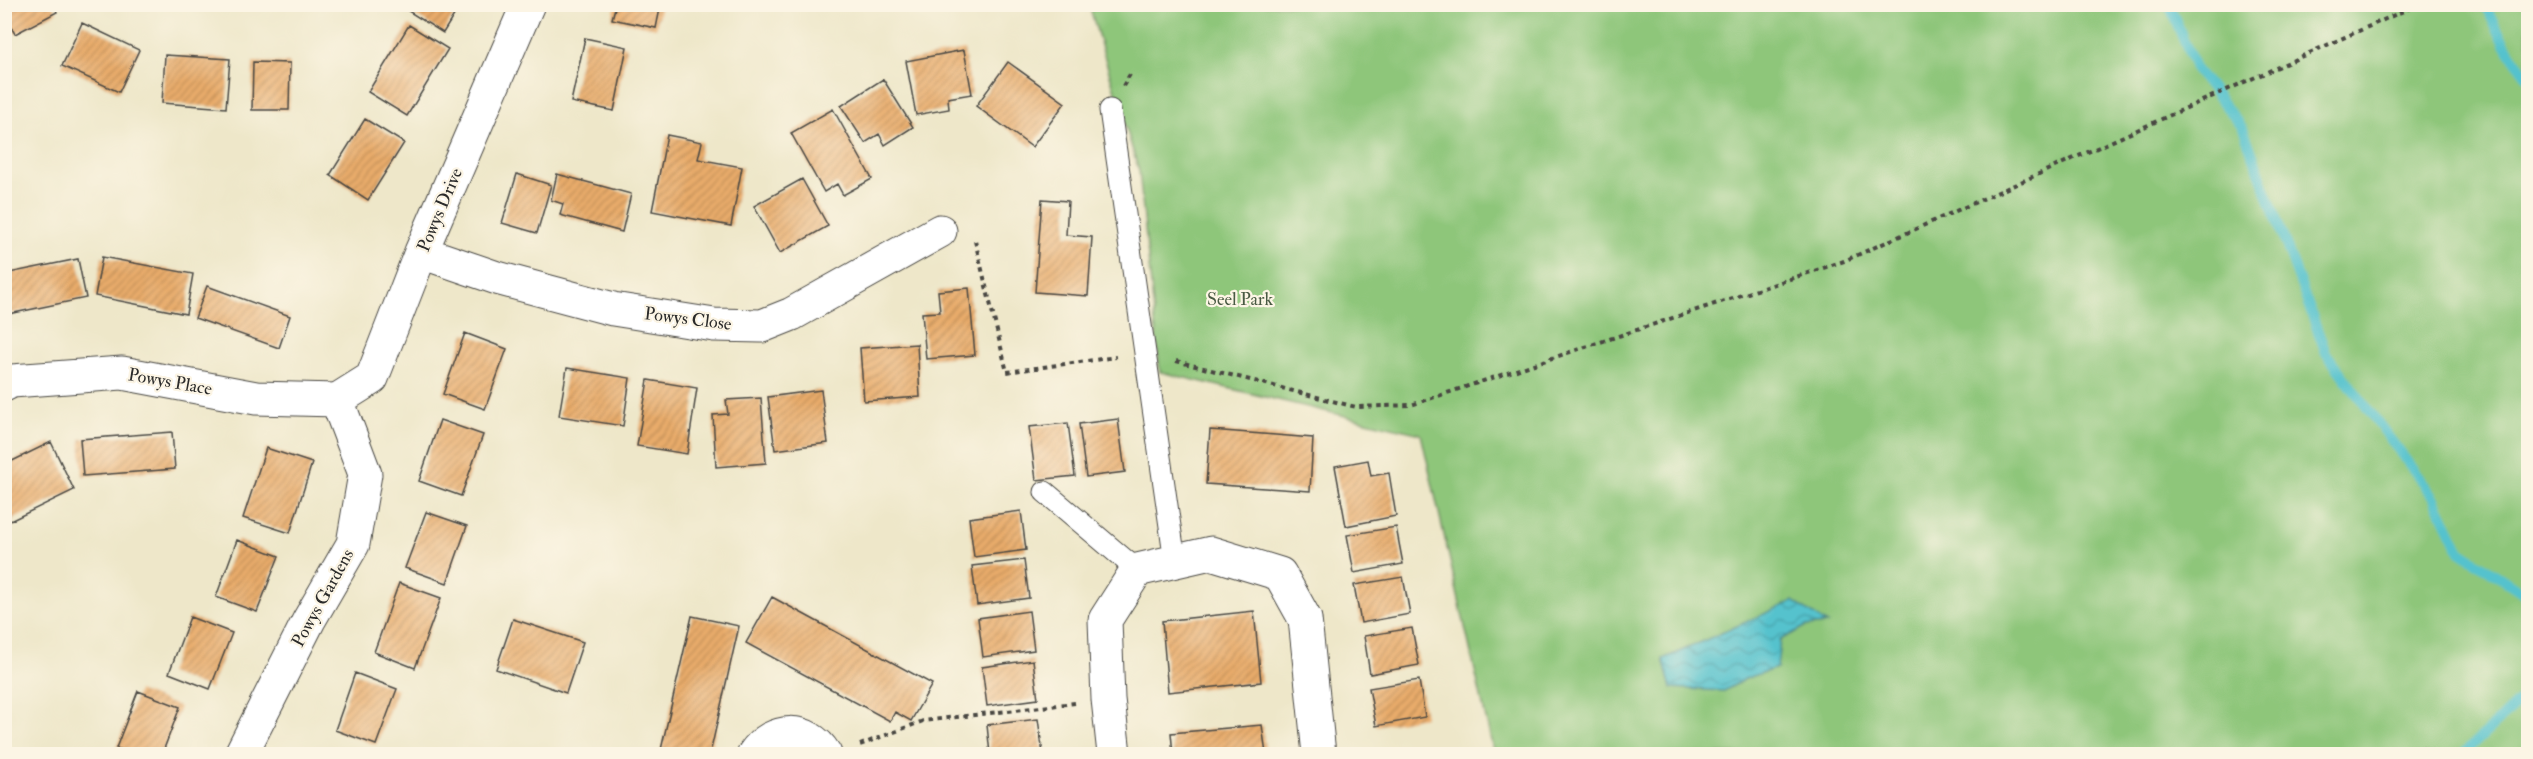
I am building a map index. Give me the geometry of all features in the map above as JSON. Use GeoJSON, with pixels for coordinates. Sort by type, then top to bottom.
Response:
{"type":"FeatureCollection","features":[{"type":"Feature","properties":{"kind":"street","name":"Powys Drive"},"geometry":{"type":"LineString","coordinates":[[337,400],[372,378],[422,252],[528,4]]}},
{"type":"Feature","properties":{"kind":"street","name":"Powys Close"},"geometry":{"type":"LineString","coordinates":[[422,252],[497,278],[613,309],[714,325],[762,326],[792,314],[940,231]]}},
{"type":"Feature","properties":{"kind":"street","name":"Powys Place"},"geometry":{"type":"LineString","coordinates":[[4,385],[12,381],[122,373],[256,398],[337,400]]}},
{"type":"Feature","properties":{"kind":"street","name":"Powys Gardens"},"geometry":{"type":"LineString","coordinates":[[241,754],[309,620],[353,544],[365,474],[337,400]]}},
{"type":"Feature","properties":{"kind":"street"},"geometry":{"type":"LineString","coordinates":[[1114,754],[1108,699],[1105,620],[1137,570],[1211,553],[1280,574],[1305,620],[1320,754]]}},
{"type":"Feature","properties":{"kind":"street"},"geometry":{"type":"LineString","coordinates":[[754,754],[760,745],[771,736],[787,732],[801,734],[814,740],[825,754]]}},
{"type":"Feature","properties":{"kind":"lane"},"geometry":{"type":"LineString","coordinates":[[1110,111],[1175,561]]}},
{"type":"Feature","properties":{"kind":"lane"},"geometry":{"type":"LineString","coordinates":[[1045,492],[1137,570]]}},
{"type":"Feature","properties":{"kind":"path"},"geometry":{"type":"LineString","coordinates":[[1411,405],[1844,261],[2419,4]]}},
{"type":"Feature","properties":{"kind":"path"},"geometry":{"type":"LineString","coordinates":[[857,746],[923,721],[1108,699]]}},
{"type":"Feature","properties":{"kind":"green space","name":"Seel Park"},"geometry":{"type":"Polygon","coordinates":[[[1089,5],[2523,5],[2528,20],[2528,754],[1494,754],[1421,434],[1160,372],[1139,171],[1089,5]]]}},
{"type":"Feature","properties":{"kind":"water"},"geometry":{"type":"Polygon","coordinates":[[[1793,601],[1827,624],[1807,626],[1780,640],[1777,668],[1747,678],[1724,691],[1671,688],[1663,659],[1793,601]]]}},
{"type":"Feature","properties":{"kind":"building"},"geometry":{"type":"Polygon","coordinates":[[[4,4],[53,4],[57,12],[15,34],[4,15],[4,4]]]}},
{"type":"Feature","properties":{"kind":"building"},"geometry":{"type":"Polygon","coordinates":[[[407,4],[461,4],[443,33],[405,9],[407,4]]]}},
{"type":"Feature","properties":{"kind":"building"},"geometry":{"type":"Polygon","coordinates":[[[616,4],[661,4],[656,28],[612,19],[616,4]]]}},
{"type":"Feature","properties":{"kind":"building"},"geometry":{"type":"Polygon","coordinates":[[[82,23],[139,50],[119,92],[62,66],[82,23]]]}},
{"type":"Feature","properties":{"kind":"building"},"geometry":{"type":"Polygon","coordinates":[[[409,25],[448,49],[407,116],[368,92],[409,25]]]}},
{"type":"Feature","properties":{"kind":"building"},"geometry":{"type":"Polygon","coordinates":[[[585,38],[627,47],[614,111],[571,102],[585,38]]]}},
{"type":"Feature","properties":{"kind":"building"},"geometry":{"type":"Polygon","coordinates":[[[964,50],[972,94],[948,98],[949,109],[916,115],[906,61],[964,50]]]}},
{"type":"Feature","properties":{"kind":"building"},"geometry":{"type":"Polygon","coordinates":[[[165,55],[230,59],[226,108],[162,103],[165,55]]]}},
{"type":"Feature","properties":{"kind":"building"},"geometry":{"type":"Polygon","coordinates":[[[253,62],[290,63],[289,110],[252,110],[253,62]]]}},
{"type":"Feature","properties":{"kind":"building"},"geometry":{"type":"Polygon","coordinates":[[[1008,62],[1065,103],[1032,147],[976,106],[1008,62]]]}},
{"type":"Feature","properties":{"kind":"building"},"geometry":{"type":"Polygon","coordinates":[[[883,79],[913,127],[885,145],[879,134],[865,143],[841,106],[883,79]]]}},
{"type":"Feature","properties":{"kind":"building"},"geometry":{"type":"Polygon","coordinates":[[[833,109],[872,179],[843,195],[837,184],[824,192],[791,133],[833,109]]]}},
{"type":"Feature","properties":{"kind":"building"},"geometry":{"type":"Polygon","coordinates":[[[365,119],[404,143],[368,200],[330,175],[365,119]]]}},
{"type":"Feature","properties":{"kind":"building"},"geometry":{"type":"Polygon","coordinates":[[[667,135],[702,142],[698,159],[742,167],[731,226],[652,211],[667,135]]]}},
{"type":"Feature","properties":{"kind":"building"},"geometry":{"type":"Polygon","coordinates":[[[517,174],[551,185],[537,233],[502,223],[517,174]]]}},
{"type":"Feature","properties":{"kind":"building"},"geometry":{"type":"Polygon","coordinates":[[[557,174],[631,194],[622,232],[560,215],[563,204],[551,200],[557,174]]]}},
{"type":"Feature","properties":{"kind":"building"},"geometry":{"type":"Polygon","coordinates":[[[802,179],[828,226],[780,253],[754,206],[802,179]]]}},
{"type":"Feature","properties":{"kind":"building"},"geometry":{"type":"Polygon","coordinates":[[[1042,199],[1068,201],[1066,235],[1092,237],[1088,296],[1035,292],[1042,199]]]}},
{"type":"Feature","properties":{"kind":"building"},"geometry":{"type":"Polygon","coordinates":[[[102,257],[193,274],[186,314],[95,296],[102,257]]]}},
{"type":"Feature","properties":{"kind":"building"},"geometry":{"type":"Polygon","coordinates":[[[78,259],[86,298],[4,315],[4,274],[78,259]]]}},
{"type":"Feature","properties":{"kind":"building"},"geometry":{"type":"Polygon","coordinates":[[[207,286],[290,316],[279,348],[195,318],[207,286]]]}},
{"type":"Feature","properties":{"kind":"building"},"geometry":{"type":"Polygon","coordinates":[[[969,288],[975,355],[926,359],[922,313],[940,312],[938,291],[969,288]]]}},
{"type":"Feature","properties":{"kind":"building"},"geometry":{"type":"Polygon","coordinates":[[[465,333],[507,349],[485,409],[443,394],[465,333]]]}},
{"type":"Feature","properties":{"kind":"building"},"geometry":{"type":"Polygon","coordinates":[[[917,344],[920,397],[864,401],[860,348],[917,344]]]}},
{"type":"Feature","properties":{"kind":"building"},"geometry":{"type":"Polygon","coordinates":[[[567,368],[630,378],[623,426],[559,416],[567,368]]]}},
{"type":"Feature","properties":{"kind":"building"},"geometry":{"type":"Polygon","coordinates":[[[648,380],[697,388],[687,454],[637,446],[648,380]]]}},
{"type":"Feature","properties":{"kind":"building"},"geometry":{"type":"Polygon","coordinates":[[[821,390],[828,443],[775,450],[768,397],[821,390]]]}},
{"type":"Feature","properties":{"kind":"building"},"geometry":{"type":"Polygon","coordinates":[[[761,398],[766,463],[716,467],[713,415],[728,414],[726,400],[761,398]]]}},
{"type":"Feature","properties":{"kind":"building"},"geometry":{"type":"Polygon","coordinates":[[[1118,419],[1125,472],[1086,477],[1079,424],[1118,419]]]}},
{"type":"Feature","properties":{"kind":"building"},"geometry":{"type":"Polygon","coordinates":[[[440,420],[483,435],[461,496],[419,481],[440,420]]]}},
{"type":"Feature","properties":{"kind":"building"},"geometry":{"type":"Polygon","coordinates":[[[1068,423],[1075,476],[1036,480],[1029,427],[1068,423]]]}},
{"type":"Feature","properties":{"kind":"building"},"geometry":{"type":"Polygon","coordinates":[[[1210,430],[1313,438],[1310,491],[1206,484],[1210,430]]]}},
{"type":"Feature","properties":{"kind":"building"},"geometry":{"type":"Polygon","coordinates":[[[172,432],[175,469],[83,476],[80,439],[172,432]]]}},
{"type":"Feature","properties":{"kind":"building"},"geometry":{"type":"Polygon","coordinates":[[[51,442],[74,490],[4,524],[4,465],[51,442]]]}},
{"type":"Feature","properties":{"kind":"building"},"geometry":{"type":"Polygon","coordinates":[[[266,448],[312,463],[290,533],[243,518],[266,448]]]}},
{"type":"Feature","properties":{"kind":"building"},"geometry":{"type":"Polygon","coordinates":[[[1368,460],[1371,476],[1389,473],[1396,516],[1346,526],[1335,466],[1368,460]]]}},
{"type":"Feature","properties":{"kind":"building"},"geometry":{"type":"Polygon","coordinates":[[[1021,511],[1026,550],[974,557],[969,518],[1021,511]]]}},
{"type":"Feature","properties":{"kind":"building"},"geometry":{"type":"Polygon","coordinates":[[[426,512],[467,526],[447,583],[405,568],[426,512]]]}},
{"type":"Feature","properties":{"kind":"building"},"geometry":{"type":"Polygon","coordinates":[[[1396,527],[1403,564],[1354,573],[1347,535],[1396,527]]]}},
{"type":"Feature","properties":{"kind":"building"},"geometry":{"type":"Polygon","coordinates":[[[237,540],[279,556],[257,612],[216,597],[237,540]]]}},
{"type":"Feature","properties":{"kind":"building"},"geometry":{"type":"Polygon","coordinates":[[[1024,560],[1029,598],[977,605],[972,566],[1024,560]]]}},
{"type":"Feature","properties":{"kind":"building"},"geometry":{"type":"Polygon","coordinates":[[[1403,577],[1410,614],[1361,623],[1354,585],[1403,577]]]}},
{"type":"Feature","properties":{"kind":"building"},"geometry":{"type":"Polygon","coordinates":[[[399,583],[441,598],[415,668],[374,652],[399,583]]]}},
{"type":"Feature","properties":{"kind":"building"},"geometry":{"type":"Polygon","coordinates":[[[772,597],[932,684],[911,721],[895,712],[890,721],[746,643],[772,597]]]}},
{"type":"Feature","properties":{"kind":"building"},"geometry":{"type":"Polygon","coordinates":[[[1029,611],[1034,650],[983,657],[978,618],[1029,611]]]}},
{"type":"Feature","properties":{"kind":"building"},"geometry":{"type":"Polygon","coordinates":[[[1254,611],[1261,682],[1168,692],[1162,621],[1254,611]]]}},
{"type":"Feature","properties":{"kind":"building"},"geometry":{"type":"Polygon","coordinates":[[[692,616],[739,626],[710,754],[660,754],[692,616]]]}},
{"type":"Feature","properties":{"kind":"building"},"geometry":{"type":"Polygon","coordinates":[[[190,617],[232,633],[210,689],[169,673],[190,617]]]}},
{"type":"Feature","properties":{"kind":"building"},"geometry":{"type":"Polygon","coordinates":[[[513,619],[583,642],[566,693],[496,669],[513,619]]]}},
{"type":"Feature","properties":{"kind":"building"},"geometry":{"type":"Polygon","coordinates":[[[1412,628],[1419,665],[1370,674],[1364,636],[1412,628]]]}},
{"type":"Feature","properties":{"kind":"building"},"geometry":{"type":"Polygon","coordinates":[[[1033,660],[1038,699],[987,706],[982,667],[1033,660]]]}},
{"type":"Feature","properties":{"kind":"building"},"geometry":{"type":"Polygon","coordinates":[[[355,673],[397,689],[376,745],[335,730],[355,673]]]}},
{"type":"Feature","properties":{"kind":"building"},"geometry":{"type":"Polygon","coordinates":[[[1419,680],[1425,717],[1376,726],[1369,688],[1419,680]]]}},
{"type":"Feature","properties":{"kind":"building"},"geometry":{"type":"Polygon","coordinates":[[[138,691],[180,707],[162,754],[135,754],[116,748],[138,691]]]}},
{"type":"Feature","properties":{"kind":"building"},"geometry":{"type":"Polygon","coordinates":[[[1038,719],[1043,754],[990,754],[987,725],[1038,719]]]}},
{"type":"Feature","properties":{"kind":"building"},"geometry":{"type":"Polygon","coordinates":[[[1262,725],[1266,754],[1173,754],[1171,733],[1262,725]]]}},
{"type":"Feature","properties":{"kind":"waterway"},"geometry":{"type":"LineString","coordinates":[[2169,4],[2195,68],[2243,128],[2326,353],[2435,499],[2460,551],[2528,596]]}},
{"type":"Feature","properties":{"kind":"waterway"},"geometry":{"type":"LineString","coordinates":[[2484,4],[2510,53],[2528,78]]}},
{"type":"Feature","properties":{"kind":"waterway"},"geometry":{"type":"LineString","coordinates":[[2463,754],[2528,693]]}}]}
